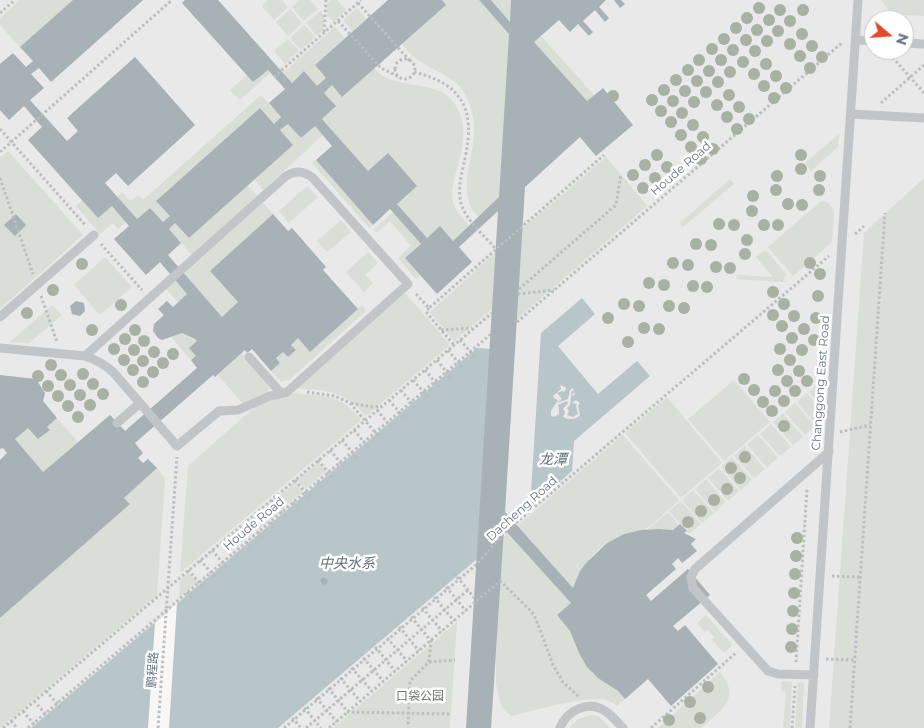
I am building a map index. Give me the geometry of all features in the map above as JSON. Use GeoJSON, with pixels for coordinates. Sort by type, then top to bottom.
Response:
{"type":"FeatureCollection","features":[{"type":"Feature","properties":{"kind":"lane","name":"Changgong East Road"},"geometry":{"type":"LineString","coordinates":[[810,728],[852,114],[858,0]]}},
{"type":"Feature","properties":{"kind":"lane"},"geometry":{"type":"LineString","coordinates":[[856,35],[864,38]]}},
{"type":"Feature","properties":{"kind":"lane"},"geometry":{"type":"LineString","coordinates":[[852,114],[924,118]]}},
{"type":"Feature","properties":{"kind":"lane"},"geometry":{"type":"LineString","coordinates":[[0,348],[85,356],[106,365],[177,446],[219,411],[238,410],[261,399],[284,393],[408,284],[312,177],[303,172],[294,171],[286,176],[85,356]]}},
{"type":"Feature","properties":{"kind":"lane"},"geometry":{"type":"LineString","coordinates":[[0,318],[94,235]]}},
{"type":"Feature","properties":{"kind":"lane"},"geometry":{"type":"LineString","coordinates":[[249,357],[284,393]]}},
{"type":"Feature","properties":{"kind":"lane"},"geometry":{"type":"LineString","coordinates":[[117,423],[140,403]]}},
{"type":"Feature","properties":{"kind":"lane"},"geometry":{"type":"LineString","coordinates":[[814,675],[778,674],[768,671],[693,588],[691,576],[695,569],[829,452]]}},
{"type":"Feature","properties":{"kind":"lane"},"geometry":{"type":"LineString","coordinates":[[560,728],[567,716],[585,706],[600,708],[623,728]]}},
{"type":"Feature","properties":{"kind":"path"},"geometry":{"type":"LineString","coordinates":[[0,13],[15,0]]}},
{"type":"Feature","properties":{"kind":"path"},"geometry":{"type":"LineString","coordinates":[[0,152],[172,0]]}},
{"type":"Feature","properties":{"kind":"path"},"geometry":{"type":"LineString","coordinates":[[324,33],[326,0]]}},
{"type":"Feature","properties":{"kind":"path"},"geometry":{"type":"LineString","coordinates":[[274,77],[361,0]]}},
{"type":"Feature","properties":{"kind":"path"},"geometry":{"type":"LineString","coordinates":[[338,21],[381,68],[401,78],[407,78],[414,72],[414,66],[410,61],[358,3]]}},
{"type":"Feature","properties":{"kind":"path","name":"Houde Road"},"geometry":{"type":"LineString","coordinates":[[517,322],[856,35]]}},
{"type":"Feature","properties":{"kind":"path"},"geometry":{"type":"LineString","coordinates":[[401,78],[396,74],[396,64],[404,59],[410,61]]}},
{"type":"Feature","properties":{"kind":"path"},"geometry":{"type":"LineString","coordinates":[[895,60],[924,93]]}},
{"type":"Feature","properties":{"kind":"path"},"geometry":{"type":"LineString","coordinates":[[868,115],[924,65]]}},
{"type":"Feature","properties":{"kind":"path"},"geometry":{"type":"LineString","coordinates":[[414,72],[446,84],[456,92],[463,103],[469,128],[468,146],[460,182],[460,202],[465,214],[496,249]]}},
{"type":"Feature","properties":{"kind":"path"},"geometry":{"type":"LineString","coordinates":[[0,129],[149,298]]}},
{"type":"Feature","properties":{"kind":"path"},"geometry":{"type":"LineString","coordinates":[[454,345],[426,312],[604,155]]}},
{"type":"Feature","properties":{"kind":"path"},"geometry":{"type":"LineString","coordinates":[[518,289],[616,205],[621,174]]}},
{"type":"Feature","properties":{"kind":"path"},"geometry":{"type":"LineString","coordinates":[[850,728],[885,213]]}},
{"type":"Feature","properties":{"kind":"path","name":"Dacheng Road"},"geometry":{"type":"LineString","coordinates":[[282,728],[436,599],[476,564],[503,534],[864,226]]}},
{"type":"Feature","properties":{"kind":"path"},"geometry":{"type":"LineString","coordinates":[[408,284],[430,308]]}},
{"type":"Feature","properties":{"kind":"path"},"geometry":{"type":"LineString","coordinates":[[518,294],[554,290]]}},
{"type":"Feature","properties":{"kind":"path"},"geometry":{"type":"LineString","coordinates":[[2,728],[492,313]]}},
{"type":"Feature","properties":{"kind":"path"},"geometry":{"type":"LineString","coordinates":[[441,330],[474,328]]}},
{"type":"Feature","properties":{"kind":"path","name":"Houde Road"},"geometry":{"type":"LineString","coordinates":[[28,728],[491,334]]}},
{"type":"Feature","properties":{"kind":"path"},"geometry":{"type":"LineString","coordinates":[[460,340],[475,357]]}},
{"type":"Feature","properties":{"kind":"path"},"geometry":{"type":"LineString","coordinates":[[448,350],[463,368]]}},
{"type":"Feature","properties":{"kind":"path"},"geometry":{"type":"LineString","coordinates":[[436,360],[451,378]]}},
{"type":"Feature","properties":{"kind":"path"},"geometry":{"type":"LineString","coordinates":[[424,370],[440,388]]}},
{"type":"Feature","properties":{"kind":"path"},"geometry":{"type":"LineString","coordinates":[[413,380],[428,397]]}},
{"type":"Feature","properties":{"kind":"path"},"geometry":{"type":"LineString","coordinates":[[284,393],[295,390],[342,398],[350,403],[380,438]]}},
{"type":"Feature","properties":{"kind":"path"},"geometry":{"type":"LineString","coordinates":[[401,390],[416,408]]}},
{"type":"Feature","properties":{"kind":"path"},"geometry":{"type":"LineString","coordinates":[[389,400],[404,418]]}},
{"type":"Feature","properties":{"kind":"path"},"geometry":{"type":"LineString","coordinates":[[350,403],[373,407],[383,406]]}},
{"type":"Feature","properties":{"kind":"path"},"geometry":{"type":"LineString","coordinates":[[377,410],[392,428]]}},
{"type":"Feature","properties":{"kind":"path"},"geometry":{"type":"LineString","coordinates":[[830,434],[870,425]]}},
{"type":"Feature","properties":{"kind":"path"},"geometry":{"type":"LineString","coordinates":[[354,430],[369,448]]}},
{"type":"Feature","properties":{"kind":"path"},"geometry":{"type":"LineString","coordinates":[[342,440],[357,458]]}},
{"type":"Feature","properties":{"kind":"path","name":"鹏程路"},"geometry":{"type":"LineString","coordinates":[[158,728],[177,446]]}},
{"type":"Feature","properties":{"kind":"path"},"geometry":{"type":"LineString","coordinates":[[330,450],[345,468]]}},
{"type":"Feature","properties":{"kind":"path"},"geometry":{"type":"LineString","coordinates":[[318,460],[333,478]]}},
{"type":"Feature","properties":{"kind":"path"},"geometry":{"type":"LineString","coordinates":[[792,728],[808,470]]}},
{"type":"Feature","properties":{"kind":"path"},"geometry":{"type":"LineString","coordinates":[[295,480],[310,498]]}},
{"type":"Feature","properties":{"kind":"path"},"geometry":{"type":"LineString","coordinates":[[317,482],[322,488]]}},
{"type":"Feature","properties":{"kind":"path"},"geometry":{"type":"LineString","coordinates":[[271,500],[286,518]]}},
{"type":"Feature","properties":{"kind":"path"},"geometry":{"type":"LineString","coordinates":[[293,502],[298,508]]}},
{"type":"Feature","properties":{"kind":"path"},"geometry":{"type":"LineString","coordinates":[[248,520],[263,538]]}},
{"type":"Feature","properties":{"kind":"path"},"geometry":{"type":"LineString","coordinates":[[270,522],[274,528]]}},
{"type":"Feature","properties":{"kind":"path"},"geometry":{"type":"LineString","coordinates":[[224,540],[239,558]]}},
{"type":"Feature","properties":{"kind":"path"},"geometry":{"type":"LineString","coordinates":[[246,542],[251,548]]}},
{"type":"Feature","properties":{"kind":"path"},"geometry":{"type":"LineString","coordinates":[[212,550],[227,568]]}},
{"type":"Feature","properties":{"kind":"path"},"geometry":{"type":"LineString","coordinates":[[200,560],[216,578]]}},
{"type":"Feature","properties":{"kind":"path"},"geometry":{"type":"LineString","coordinates":[[188,570],[204,588]]}},
{"type":"Feature","properties":{"kind":"path"},"geometry":{"type":"LineString","coordinates":[[454,574],[478,601]]}},
{"type":"Feature","properties":{"kind":"path"},"geometry":{"type":"LineString","coordinates":[[329,728],[500,581],[531,611],[536,619],[553,665],[563,682],[579,697],[585,706]]}},
{"type":"Feature","properties":{"kind":"path"},"geometry":{"type":"LineString","coordinates":[[443,583],[466,611]]}},
{"type":"Feature","properties":{"kind":"path"},"geometry":{"type":"LineString","coordinates":[[306,728],[468,590]]}},
{"type":"Feature","properties":{"kind":"path"},"geometry":{"type":"LineString","coordinates":[[187,592],[192,598]]}},
{"type":"Feature","properties":{"kind":"path"},"geometry":{"type":"LineString","coordinates":[[431,593],[454,621]]}},
{"type":"Feature","properties":{"kind":"path"},"geometry":{"type":"LineString","coordinates":[[419,604],[442,631]]}},
{"type":"Feature","properties":{"kind":"path"},"geometry":{"type":"LineString","coordinates":[[408,613],[431,641],[429,662],[410,681],[408,727]]}},
{"type":"Feature","properties":{"kind":"path"},"geometry":{"type":"LineString","coordinates":[[396,624],[419,651]]}},
{"type":"Feature","properties":{"kind":"path"},"geometry":{"type":"LineString","coordinates":[[384,634],[407,661]]}},
{"type":"Feature","properties":{"kind":"path"},"geometry":{"type":"LineString","coordinates":[[372,644],[395,671]]}},
{"type":"Feature","properties":{"kind":"path"},"geometry":{"type":"LineString","coordinates":[[651,728],[744,646]]}},
{"type":"Feature","properties":{"kind":"path"},"geometry":{"type":"LineString","coordinates":[[360,654],[384,681]]}},
{"type":"Feature","properties":{"kind":"path"},"geometry":{"type":"LineString","coordinates":[[815,658],[854,660]]}},
{"type":"Feature","properties":{"kind":"path"},"geometry":{"type":"LineString","coordinates":[[429,662],[454,660]]}},
{"type":"Feature","properties":{"kind":"path"},"geometry":{"type":"LineString","coordinates":[[348,664],[372,691]]}},
{"type":"Feature","properties":{"kind":"path"},"geometry":{"type":"LineString","coordinates":[[337,674],[360,701]]}},
{"type":"Feature","properties":{"kind":"path"},"geometry":{"type":"LineString","coordinates":[[325,684],[348,712]]}},
{"type":"Feature","properties":{"kind":"path"},"geometry":{"type":"LineString","coordinates":[[46,691],[62,709]]}},
{"type":"Feature","properties":{"kind":"path"},"geometry":{"type":"LineString","coordinates":[[313,694],[336,722]]}},
{"type":"Feature","properties":{"kind":"path"},"geometry":{"type":"LineString","coordinates":[[34,701],[50,719]]}},
{"type":"Feature","properties":{"kind":"path"},"geometry":{"type":"LineString","coordinates":[[301,704],[321,728]]}},
{"type":"Feature","properties":{"kind":"path"},"geometry":{"type":"LineString","coordinates":[[22,711],[37,728]]}},
{"type":"Feature","properties":{"kind":"path"},"geometry":{"type":"LineString","coordinates":[[348,712],[451,714]]}},
{"type":"Feature","properties":{"kind":"path"},"geometry":{"type":"LineString","coordinates":[[289,714],[301,728]]}},
{"type":"Feature","properties":{"kind":"path"},"geometry":{"type":"LineString","coordinates":[[11,721],[17,728]]}},
{"type":"Feature","properties":{"kind":"path"},"geometry":{"type":"LineString","coordinates":[[278,724],[282,728]]}},
{"type":"Feature","properties":{"kind":"shaded area"},"geometry":{"type":"Polygon","coordinates":[[[0,0],[924,0],[924,728],[0,728],[0,0]]]}},
{"type":"Feature","properties":{"kind":"green space"},"geometry":{"type":"Polygon","coordinates":[[[20,0],[73,0],[20,47],[0,25],[0,18],[20,0]]]}},
{"type":"Feature","properties":{"kind":"green space"},"geometry":{"type":"Polygon","coordinates":[[[268,0],[282,0],[288,7],[274,20],[262,6],[268,0]]]}},
{"type":"Feature","properties":{"kind":"green space"},"geometry":{"type":"Polygon","coordinates":[[[300,0],[310,0],[318,9],[304,21],[292,7],[300,0]]]}},
{"type":"Feature","properties":{"kind":"green space"},"geometry":{"type":"Polygon","coordinates":[[[332,0],[337,0],[346,10],[333,22],[327,15],[327,4],[332,0]]]}},
{"type":"Feature","properties":{"kind":"green space"},"geometry":{"type":"Polygon","coordinates":[[[442,0],[479,0],[509,34],[499,197],[478,217],[471,206],[468,195],[467,184],[474,125],[473,114],[466,96],[450,78],[422,63],[402,44],[446,5],[442,0]]]}},
{"type":"Feature","properties":{"kind":"green space"},"geometry":{"type":"Polygon","coordinates":[[[491,0],[511,0],[510,22],[491,0]]]}},
{"type":"Feature","properties":{"kind":"green space"},"geometry":{"type":"Polygon","coordinates":[[[881,0],[924,0],[924,16],[914,15],[914,10],[889,10],[881,0]]]}},
{"type":"Feature","properties":{"kind":"green space"},"geometry":{"type":"Polygon","coordinates":[[[357,8],[366,19],[352,31],[343,20],[357,8]]]}},
{"type":"Feature","properties":{"kind":"green space"},"geometry":{"type":"Polygon","coordinates":[[[290,9],[302,23],[288,36],[276,22],[290,9]]]}},
{"type":"Feature","properties":{"kind":"green space"},"geometry":{"type":"Polygon","coordinates":[[[320,11],[324,16],[323,30],[317,36],[306,23],[320,11]]]}},
{"type":"Feature","properties":{"kind":"green space"},"geometry":{"type":"Polygon","coordinates":[[[304,25],[315,37],[301,50],[290,38],[304,25]]]}},
{"type":"Feature","properties":{"kind":"green space"},"geometry":{"type":"Polygon","coordinates":[[[335,27],[345,38],[315,65],[326,78],[317,86],[304,71],[292,83],[283,73],[335,27]]]}},
{"type":"Feature","properties":{"kind":"green space"},"geometry":{"type":"Polygon","coordinates":[[[541,36],[594,95],[587,101],[534,42],[541,36]]]}},
{"type":"Feature","properties":{"kind":"green space"},"geometry":{"type":"Polygon","coordinates":[[[288,39],[299,51],[285,64],[274,51],[288,39]]]}},
{"type":"Feature","properties":{"kind":"green space"},"geometry":{"type":"Polygon","coordinates":[[[374,68],[383,76],[394,81],[428,87],[439,91],[456,106],[462,120],[463,133],[452,197],[456,210],[469,225],[453,241],[440,227],[427,238],[397,204],[388,154],[368,171],[322,119],[336,106],[324,93],[332,85],[343,97],[374,68]]]}},
{"type":"Feature","properties":{"kind":"green space"},"geometry":{"type":"Polygon","coordinates":[[[268,70],[270,73],[240,100],[230,90],[247,75],[253,82],[268,70]]]}},
{"type":"Feature","properties":{"kind":"green space"},"geometry":{"type":"Polygon","coordinates":[[[261,95],[281,117],[274,124],[260,108],[156,201],[170,216],[163,222],[150,208],[137,219],[117,197],[122,192],[130,201],[138,195],[143,200],[261,95]]]}},
{"type":"Feature","properties":{"kind":"green space"},"geometry":{"type":"Polygon","coordinates":[[[288,124],[301,138],[315,126],[323,135],[263,190],[254,179],[293,145],[280,130],[288,124]]]}},
{"type":"Feature","properties":{"kind":"green space"},"geometry":{"type":"Polygon","coordinates":[[[839,134],[838,147],[811,171],[805,163],[839,134]]]}},
{"type":"Feature","properties":{"kind":"green space"},"geometry":{"type":"Polygon","coordinates":[[[8,151],[83,235],[0,309],[0,158],[8,151]]]}},
{"type":"Feature","properties":{"kind":"green space"},"geometry":{"type":"Polygon","coordinates":[[[606,157],[647,206],[517,319],[522,229],[606,157]]]}},
{"type":"Feature","properties":{"kind":"green space"},"geometry":{"type":"Polygon","coordinates":[[[316,160],[373,225],[369,228],[312,163],[316,160]]]}},
{"type":"Feature","properties":{"kind":"green space"},"geometry":{"type":"Polygon","coordinates":[[[924,178],[924,728],[829,728],[864,233],[924,178]]]}},
{"type":"Feature","properties":{"kind":"green space"},"geometry":{"type":"Polygon","coordinates":[[[730,179],[734,184],[683,227],[680,223],[730,179]]]}},
{"type":"Feature","properties":{"kind":"green space"},"geometry":{"type":"Polygon","coordinates":[[[248,185],[257,196],[192,255],[169,229],[175,223],[189,238],[248,185]]]}},
{"type":"Feature","properties":{"kind":"green space"},"geometry":{"type":"Polygon","coordinates":[[[307,186],[318,197],[289,223],[279,211],[307,186]]]}},
{"type":"Feature","properties":{"kind":"green space"},"geometry":{"type":"Polygon","coordinates":[[[82,200],[98,218],[112,206],[126,222],[118,229],[113,223],[100,234],[76,206],[82,200]]]}},
{"type":"Feature","properties":{"kind":"green space"},"geometry":{"type":"Polygon","coordinates":[[[821,201],[827,202],[832,207],[834,214],[832,242],[793,276],[768,247],[821,201]]]}},
{"type":"Feature","properties":{"kind":"green space"},"geometry":{"type":"Polygon","coordinates":[[[263,203],[273,214],[210,271],[238,302],[222,317],[184,274],[263,203]]]}},
{"type":"Feature","properties":{"kind":"green space"},"geometry":{"type":"Polygon","coordinates":[[[393,212],[421,244],[405,258],[421,276],[416,279],[398,258],[411,246],[390,221],[376,233],[373,230],[393,212]]]}},
{"type":"Feature","properties":{"kind":"green space"},"geometry":{"type":"Polygon","coordinates":[[[341,220],[351,232],[327,252],[317,241],[341,220]]]}},
{"type":"Feature","properties":{"kind":"green space"},"geometry":{"type":"Polygon","coordinates":[[[766,250],[787,275],[783,282],[736,279],[737,275],[773,277],[756,257],[766,250]]]}},
{"type":"Feature","properties":{"kind":"green space"},"geometry":{"type":"Polygon","coordinates":[[[368,252],[378,263],[365,275],[373,283],[364,292],[346,272],[368,252]]]}},
{"type":"Feature","properties":{"kind":"green space"},"geometry":{"type":"Polygon","coordinates":[[[496,252],[492,309],[454,341],[430,312],[496,252]]]}},
{"type":"Feature","properties":{"kind":"green space"},"geometry":{"type":"Polygon","coordinates":[[[105,257],[132,287],[100,315],[74,285],[105,257]]]}},
{"type":"Feature","properties":{"kind":"green space"},"geometry":{"type":"Polygon","coordinates":[[[176,281],[187,294],[178,302],[166,289],[176,281]]]}},
{"type":"Feature","properties":{"kind":"green space"},"geometry":{"type":"Polygon","coordinates":[[[403,294],[406,294],[450,345],[366,416],[350,401],[335,393],[296,388],[403,294]]]}},
{"type":"Feature","properties":{"kind":"green space"},"geometry":{"type":"Polygon","coordinates":[[[52,305],[62,315],[29,343],[10,342],[52,305]]]}},
{"type":"Feature","properties":{"kind":"green space"},"geometry":{"type":"Polygon","coordinates":[[[362,305],[366,311],[289,380],[281,382],[271,371],[280,363],[276,358],[283,352],[288,357],[296,350],[291,345],[298,338],[310,352],[362,305]]]}},
{"type":"Feature","properties":{"kind":"green space"},"geometry":{"type":"Polygon","coordinates":[[[182,333],[197,341],[196,356],[191,360],[171,337],[182,333]]]}},
{"type":"Feature","properties":{"kind":"green space"},"geometry":{"type":"Polygon","coordinates":[[[242,353],[270,388],[268,392],[243,404],[218,375],[242,353]]]}},
{"type":"Feature","properties":{"kind":"green space"},"geometry":{"type":"Polygon","coordinates":[[[734,380],[770,422],[724,461],[688,419],[734,380]]]}},
{"type":"Feature","properties":{"kind":"green space"},"geometry":{"type":"Polygon","coordinates":[[[819,383],[822,388],[821,406],[809,392],[819,383]]]}},
{"type":"Feature","properties":{"kind":"green space"},"geometry":{"type":"Polygon","coordinates":[[[294,393],[332,398],[346,405],[361,420],[180,573],[188,466],[256,406],[294,393]]]}},
{"type":"Feature","properties":{"kind":"green space"},"geometry":{"type":"Polygon","coordinates":[[[807,393],[821,410],[820,422],[816,425],[797,402],[807,393]]]}},
{"type":"Feature","properties":{"kind":"green space"},"geometry":{"type":"Polygon","coordinates":[[[667,397],[722,463],[681,498],[625,433],[667,397]]]}},
{"type":"Feature","properties":{"kind":"green space"},"geometry":{"type":"Polygon","coordinates":[[[795,403],[815,426],[805,435],[785,412],[795,403]]]}},
{"type":"Feature","properties":{"kind":"green space"},"geometry":{"type":"Polygon","coordinates":[[[783,413],[803,437],[793,445],[773,422],[783,413]]]}},
{"type":"Feature","properties":{"kind":"green space"},"geometry":{"type":"Polygon","coordinates":[[[57,418],[78,442],[43,472],[15,439],[28,428],[39,439],[49,430],[47,427],[57,418]]]}},
{"type":"Feature","properties":{"kind":"green space"},"geometry":{"type":"Polygon","coordinates":[[[771,424],[791,447],[780,456],[760,434],[771,424]]]}},
{"type":"Feature","properties":{"kind":"green space"},"geometry":{"type":"Polygon","coordinates":[[[623,435],[679,500],[644,530],[627,533],[600,548],[587,562],[573,588],[517,526],[623,435]]]}},
{"type":"Feature","properties":{"kind":"green space"},"geometry":{"type":"Polygon","coordinates":[[[758,435],[778,458],[767,467],[747,445],[758,435]]]}},
{"type":"Feature","properties":{"kind":"green space"},"geometry":{"type":"Polygon","coordinates":[[[745,446],[765,469],[754,478],[734,456],[745,446]]]}},
{"type":"Feature","properties":{"kind":"green space"},"geometry":{"type":"Polygon","coordinates":[[[732,457],[752,480],[741,490],[721,467],[732,457]]]}},
{"type":"Feature","properties":{"kind":"green space"},"geometry":{"type":"Polygon","coordinates":[[[319,462],[326,471],[305,489],[297,480],[319,462]]]}},
{"type":"Feature","properties":{"kind":"green space"},"geometry":{"type":"Polygon","coordinates":[[[157,468],[165,478],[157,595],[0,728],[0,618],[129,504],[124,498],[157,468]]]}},
{"type":"Feature","properties":{"kind":"green space"},"geometry":{"type":"Polygon","coordinates":[[[719,468],[739,491],[728,501],[708,478],[719,468]]]}},
{"type":"Feature","properties":{"kind":"green space"},"geometry":{"type":"Polygon","coordinates":[[[706,479],[726,502],[715,512],[695,489],[706,479]]]}},
{"type":"Feature","properties":{"kind":"green space"},"geometry":{"type":"Polygon","coordinates":[[[295,482],[303,491],[281,510],[274,501],[295,482]]]}},
{"type":"Feature","properties":{"kind":"green space"},"geometry":{"type":"Polygon","coordinates":[[[693,490],[714,513],[702,523],[682,500],[693,490]]]}},
{"type":"Feature","properties":{"kind":"green space"},"geometry":{"type":"Polygon","coordinates":[[[681,501],[701,524],[689,534],[669,511],[681,501]]]}},
{"type":"Feature","properties":{"kind":"green space"},"geometry":{"type":"Polygon","coordinates":[[[271,503],[279,511],[258,530],[250,521],[271,503]]]}},
{"type":"Feature","properties":{"kind":"green space"},"geometry":{"type":"Polygon","coordinates":[[[668,512],[679,525],[673,530],[648,529],[668,512]]]}},
{"type":"Feature","properties":{"kind":"green space"},"geometry":{"type":"Polygon","coordinates":[[[248,523],[255,531],[234,549],[227,541],[248,523]]]}},
{"type":"Feature","properties":{"kind":"green space"},"geometry":{"type":"Polygon","coordinates":[[[508,534],[571,603],[557,616],[570,631],[579,653],[592,673],[618,691],[625,699],[617,706],[604,700],[589,699],[511,716],[501,706],[496,684],[496,657],[503,537],[508,534]]]}},
{"type":"Feature","properties":{"kind":"green space"},"geometry":{"type":"Polygon","coordinates":[[[189,573],[197,582],[179,597],[180,580],[189,573]]]}},
{"type":"Feature","properties":{"kind":"green space"},"geometry":{"type":"Polygon","coordinates":[[[706,615],[733,645],[724,653],[712,640],[714,637],[708,630],[705,632],[697,623],[706,615]]]}},
{"type":"Feature","properties":{"kind":"green space","name":"口袋公园"},"geometry":{"type":"Polygon","coordinates":[[[457,622],[450,728],[333,728],[457,622]]]}},
{"type":"Feature","properties":{"kind":"green space"},"geometry":{"type":"Polygon","coordinates":[[[720,672],[729,689],[729,696],[722,709],[716,715],[701,728],[658,728],[720,672]]]}},
{"type":"Feature","properties":{"kind":"green space"},"geometry":{"type":"Polygon","coordinates":[[[782,681],[792,682],[790,728],[783,728],[786,692],[781,691],[782,681]]]}},
{"type":"Feature","properties":{"kind":"green space"},"geometry":{"type":"Polygon","coordinates":[[[798,682],[804,683],[802,728],[795,728],[798,682]]]}},
{"type":"Feature","properties":{"kind":"green space"},"geometry":{"type":"Polygon","coordinates":[[[591,715],[600,717],[610,728],[569,728],[578,719],[591,715]]]}},
{"type":"Feature","properties":{"kind":"water","name":"龙潭"},"geometry":{"type":"Polygon","coordinates":[[[582,298],[595,314],[558,346],[598,394],[637,361],[650,376],[574,441],[572,471],[530,508],[541,333],[582,298]],[[560,385],[561,389],[553,396],[558,400],[551,411],[551,416],[554,417],[559,414],[558,405],[567,401],[568,403],[563,409],[565,412],[563,417],[575,419],[580,415],[578,406],[580,403],[576,400],[572,403],[577,404],[578,414],[573,417],[567,415],[572,390],[574,392],[572,396],[575,395],[573,388],[570,390],[568,399],[557,403],[562,399],[557,393],[564,392],[565,387],[560,385]]]}},
{"type":"Feature","properties":{"kind":"water","name":"中央水系"},"geometry":{"type":"Polygon","coordinates":[[[477,348],[490,349],[477,559],[278,728],[31,728],[477,348]]]}},
{"type":"Feature","properties":{"kind":"pier"},"geometry":{"type":"Polygon","coordinates":[[[177,603],[169,728],[148,728],[155,623],[177,603]]]}},
{"type":"Feature","properties":{"kind":"building"},"geometry":{"type":"Polygon","coordinates":[[[73,0],[143,0],[51,82],[39,68],[31,74],[44,88],[30,100],[67,141],[78,131],[67,118],[135,57],[195,125],[128,186],[116,173],[105,183],[137,219],[150,208],[163,222],[170,216],[156,201],[260,108],[274,124],[281,117],[269,103],[285,89],[268,70],[253,82],[182,3],[185,0],[218,0],[292,83],[304,71],[317,86],[326,78],[315,65],[388,0],[442,0],[446,5],[342,97],[332,85],[324,93],[336,106],[322,119],[368,171],[388,153],[417,186],[397,204],[427,238],[440,226],[453,241],[499,197],[509,34],[479,0],[491,0],[510,22],[511,0],[606,0],[599,7],[609,18],[605,22],[595,10],[583,21],[593,32],[589,36],[578,24],[570,32],[559,20],[534,42],[587,101],[603,88],[633,125],[596,156],[580,137],[525,187],[505,512],[573,588],[580,571],[586,563],[607,543],[624,534],[641,530],[673,530],[680,524],[687,531],[684,533],[696,539],[691,544],[697,551],[682,563],[678,558],[672,564],[676,569],[646,595],[651,601],[688,569],[710,595],[673,626],[678,631],[685,625],[718,664],[671,706],[648,679],[625,699],[618,691],[598,678],[587,667],[570,631],[557,615],[571,603],[504,529],[491,728],[466,728],[498,211],[459,247],[472,262],[437,294],[405,258],[421,244],[390,209],[373,225],[316,160],[332,146],[315,126],[301,138],[288,124],[280,130],[293,145],[189,238],[175,223],[169,229],[181,243],[168,255],[222,317],[238,302],[210,271],[273,214],[288,231],[292,228],[326,267],[323,270],[358,309],[310,352],[298,338],[291,345],[296,350],[288,357],[283,352],[276,358],[280,363],[271,371],[252,349],[247,353],[245,350],[215,377],[213,375],[135,443],[143,453],[138,458],[143,463],[148,459],[157,468],[124,498],[130,504],[0,618],[0,460],[7,453],[3,448],[0,449],[0,375],[36,379],[45,393],[43,401],[57,418],[47,427],[50,430],[38,439],[28,428],[15,439],[43,472],[110,415],[125,431],[197,368],[191,360],[196,356],[189,348],[197,341],[195,339],[182,333],[162,340],[153,331],[154,324],[164,315],[158,309],[167,301],[173,307],[187,294],[160,262],[146,275],[114,239],[129,226],[112,206],[98,218],[28,140],[42,127],[24,106],[9,120],[0,110],[0,64],[13,53],[26,67],[33,61],[20,47],[73,0]]]}},
{"type":"Feature","properties":{"kind":"building"},"geometry":{"type":"Polygon","coordinates":[[[614,0],[621,0],[625,4],[620,8],[614,0]]]}},
{"type":"Feature","properties":{"kind":"building"},"geometry":{"type":"Polygon","coordinates":[[[16,214],[26,225],[15,236],[4,225],[16,214]]]}},
{"type":"Feature","properties":{"kind":"building"},"geometry":{"type":"Polygon","coordinates":[[[76,301],[84,303],[85,311],[80,316],[72,314],[70,306],[76,301]]]}},
{"type":"Feature","properties":{"kind":"building"},"geometry":{"type":"Polygon","coordinates":[[[323,577],[328,582],[325,585],[320,580],[323,577]]]}}]}
